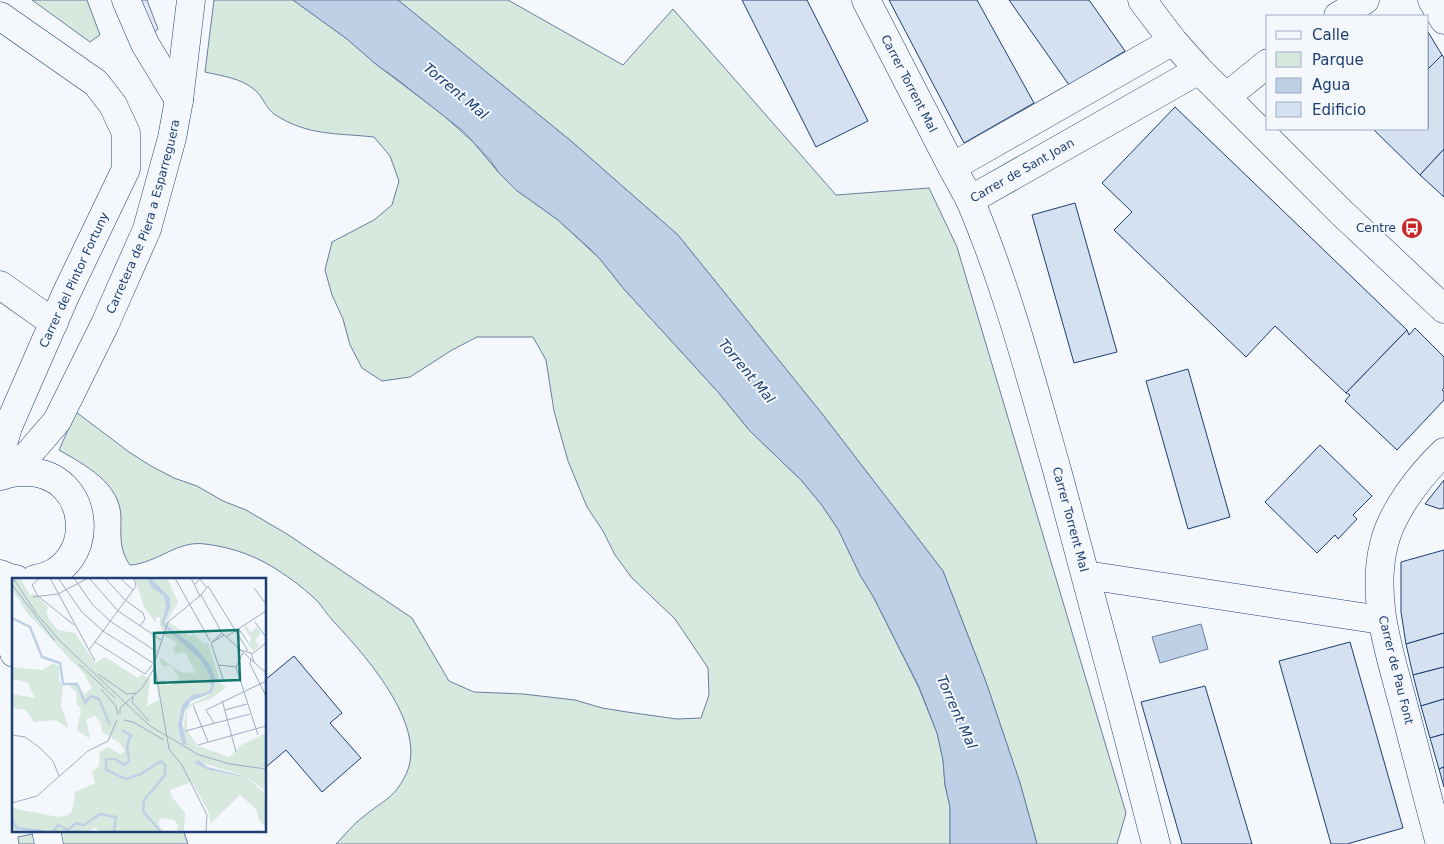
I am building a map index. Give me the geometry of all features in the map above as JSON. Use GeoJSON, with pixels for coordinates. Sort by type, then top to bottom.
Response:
{"type":"FeatureCollection","features":[{"type":"Feature","properties":{"kind":"street"},"geometry":{"type":"LineString","coordinates":[[126,0],[145,44],[179,100]]}},
{"type":"Feature","properties":{"kind":"street","name":"Carretera de Piera a Esparreguera"},"geometry":{"type":"LineString","coordinates":[[57,421],[105,324],[147,229],[172,138],[179,100],[191,0]]}},
{"type":"Feature","properties":{"kind":"street","name":"Carrer Torrent Mal"},"geometry":{"type":"LineString","coordinates":[[866,0],[952,167]]}},
{"type":"Feature","properties":{"kind":"street"},"geometry":{"type":"LineString","coordinates":[[1142,0],[1173,41],[1199,70],[1342,213],[1444,309]]}},
{"type":"Feature","properties":{"kind":"street"},"geometry":{"type":"LineString","coordinates":[[1340,15],[1365,0]]}},
{"type":"Feature","properties":{"kind":"street"},"geometry":{"type":"LineString","coordinates":[[1432,0],[1444,20]]}},
{"type":"Feature","properties":{"kind":"street","name":"Carrer del Pintor Fortuny"},"geometry":{"type":"LineString","coordinates":[[0,16],[96,83],[113,105],[126,133],[126,169],[66,294],[8,427],[4,467]]}},
{"type":"Feature","properties":{"kind":"street"},"geometry":{"type":"LineString","coordinates":[[952,167],[1173,41]]}},
{"type":"Feature","properties":{"kind":"street"},"geometry":{"type":"LineString","coordinates":[[1226,97],[1266,65]]}},
{"type":"Feature","properties":{"kind":"street","name":"Carrer de Sant Joan"},"geometry":{"type":"LineString","coordinates":[[952,167],[970,200],[1199,70]]}},
{"type":"Feature","properties":{"kind":"street","name":"Carrer Torrent Mal"},"geometry":{"type":"LineString","coordinates":[[970,200],[987,241],[1025,356],[1086,575],[1156,844]]}},
{"type":"Feature","properties":{"kind":"street"},"geometry":{"type":"LineString","coordinates":[[0,285],[54,323]]}},
{"type":"Feature","properties":{"kind":"street"},"geometry":{"type":"LineString","coordinates":[[4,467],[57,421]]}},
{"type":"Feature","properties":{"kind":"street"},"geometry":{"type":"LineString","coordinates":[[57,421],[55,455],[58,480]]}},
{"type":"Feature","properties":{"kind":"street","name":"Carrer de Pau Font"},"geometry":{"type":"LineString","coordinates":[[1440,844],[1381,620],[1380,571],[1384,542],[1396,516],[1412,489],[1444,452]]}},
{"type":"Feature","properties":{"kind":"street"},"geometry":{"type":"LineString","coordinates":[[4,467],[40,472],[58,480],[74,498],[80,516],[80,533],[74,551],[67,561],[56,571],[17,578]]}},
{"type":"Feature","properties":{"kind":"street"},"geometry":{"type":"LineString","coordinates":[[1086,575],[1381,620]]}},
{"type":"Feature","properties":{"kind":"street"},"geometry":{"type":"LineString","coordinates":[[11,579],[7,620],[12,644]]}},
{"type":"Feature","properties":{"kind":"green space"},"geometry":{"type":"Polygon","coordinates":[[[32,0],[87,0],[100,35],[90,42],[32,0]]]}},
{"type":"Feature","properties":{"kind":"green space"},"geometry":{"type":"Polygon","coordinates":[[[214,0],[293,0],[347,39],[377,65],[443,115],[473,142],[516,190],[558,220],[600,259],[623,288],[718,392],[750,431],[801,480],[838,529],[919,688],[937,733],[943,760],[945,785],[950,807],[950,844],[336,844],[352,826],[393,794],[407,772],[411,753],[408,733],[401,712],[389,691],[361,652],[321,605],[300,586],[262,561],[224,547],[195,544],[185,545],[150,560],[130,565],[122,548],[121,517],[115,494],[99,476],[59,450],[76,412],[151,466],[246,510],[287,534],[412,618],[449,681],[474,692],[523,694],[575,700],[602,708],[677,719],[701,718],[709,695],[708,668],[675,619],[632,578],[615,555],[603,531],[587,507],[568,461],[554,411],[546,360],[533,337],[477,337],[452,350],[410,377],[382,381],[362,368],[350,345],[343,319],[332,295],[325,270],[332,242],[374,220],[392,205],[399,181],[390,156],[374,137],[310,130],[286,121],[271,112],[258,93],[250,86],[231,78],[205,72],[214,0]]]}},
{"type":"Feature","properties":{"kind":"green space"},"geometry":{"type":"Polygon","coordinates":[[[398,0],[508,0],[623,65],[673,9],[836,195],[929,188],[957,247],[1126,813],[1117,844],[1037,844],[1020,783],[986,682],[943,571],[823,415],[678,235],[571,141],[398,0]]]}},
{"type":"Feature","properties":{"kind":"green space"},"geometry":{"type":"Polygon","coordinates":[[[42,832],[184,832],[188,844],[19,844],[18,837],[42,832]]]}},
{"type":"Feature","properties":{"kind":"shaded area"},"geometry":{"type":"Polygon","coordinates":[[[136,0],[147,0],[158,29],[146,39],[136,0]]]}},
{"type":"Feature","properties":{"kind":"water","name":"Torrent Mal"},"geometry":{"type":"Polygon","coordinates":[[[293,0],[398,0],[571,141],[678,235],[823,415],[943,571],[986,682],[1020,783],[1037,844],[950,844],[950,807],[937,733],[919,687],[874,598],[860,575],[838,529],[821,504],[801,480],[750,431],[718,392],[589,248],[558,220],[516,190],[463,131],[377,65],[347,39],[293,0]]]}},
{"type":"Feature","properties":{"kind":"water"},"geometry":{"type":"Polygon","coordinates":[[[1201,624],[1208,649],[1160,663],[1152,637],[1201,624]]]}},
{"type":"Feature","properties":{"kind":"building"},"geometry":{"type":"Polygon","coordinates":[[[742,0],[807,0],[868,121],[816,147],[742,0]]]}},
{"type":"Feature","properties":{"kind":"building"},"geometry":{"type":"Polygon","coordinates":[[[889,0],[977,0],[1034,103],[964,143],[889,0]]]}},
{"type":"Feature","properties":{"kind":"building"},"geometry":{"type":"Polygon","coordinates":[[[1009,0],[1089,0],[1125,51],[1069,85],[1009,0]]]}},
{"type":"Feature","properties":{"kind":"building"},"geometry":{"type":"Polygon","coordinates":[[[1429,34],[1442,55],[1429,68],[1429,34]]]}},
{"type":"Feature","properties":{"kind":"building"},"geometry":{"type":"Polygon","coordinates":[[[1442,55],[1444,58],[1444,149],[1420,175],[1374,130],[1429,130],[1429,68],[1442,55]]]}},
{"type":"Feature","properties":{"kind":"building"},"geometry":{"type":"Polygon","coordinates":[[[1175,107],[1407,330],[1346,393],[1275,326],[1246,357],[1114,230],[1132,212],[1102,183],[1175,107]]]}},
{"type":"Feature","properties":{"kind":"building"},"geometry":{"type":"Polygon","coordinates":[[[1444,149],[1444,197],[1420,175],[1444,149]]]}},
{"type":"Feature","properties":{"kind":"building"},"geometry":{"type":"Polygon","coordinates":[[[1075,203],[1117,352],[1074,363],[1032,215],[1075,203]]]}},
{"type":"Feature","properties":{"kind":"building"},"geometry":{"type":"Polygon","coordinates":[[[1415,328],[1444,357],[1444,388],[1442,390],[1444,391],[1444,400],[1397,450],[1345,401],[1350,395],[1346,393],[1407,330],[1409,335],[1415,328]]]}},
{"type":"Feature","properties":{"kind":"building"},"geometry":{"type":"Polygon","coordinates":[[[1188,369],[1230,517],[1188,529],[1146,381],[1188,369]]]}},
{"type":"Feature","properties":{"kind":"building"},"geometry":{"type":"Polygon","coordinates":[[[1320,445],[1372,496],[1353,515],[1357,519],[1338,539],[1335,535],[1317,553],[1265,502],[1320,445]]]}},
{"type":"Feature","properties":{"kind":"building"},"geometry":{"type":"Polygon","coordinates":[[[1444,480],[1444,508],[1440,509],[1425,504],[1444,480]]]}},
{"type":"Feature","properties":{"kind":"building"},"geometry":{"type":"Polygon","coordinates":[[[1444,550],[1444,633],[1406,644],[1401,612],[1401,562],[1444,550]]]}},
{"type":"Feature","properties":{"kind":"building"},"geometry":{"type":"Polygon","coordinates":[[[1444,633],[1444,667],[1413,675],[1406,644],[1444,633]]]}},
{"type":"Feature","properties":{"kind":"building"},"geometry":{"type":"Polygon","coordinates":[[[1350,642],[1403,828],[1347,844],[1331,844],[1279,661],[1350,642]]]}},
{"type":"Feature","properties":{"kind":"building"},"geometry":{"type":"Polygon","coordinates":[[[294,656],[342,713],[330,723],[361,758],[322,792],[286,750],[266,767],[266,679],[294,656]]]}},
{"type":"Feature","properties":{"kind":"building"},"geometry":{"type":"Polygon","coordinates":[[[1444,667],[1444,699],[1421,706],[1413,675],[1444,667]]]}},
{"type":"Feature","properties":{"kind":"building"},"geometry":{"type":"Polygon","coordinates":[[[1205,686],[1252,844],[1182,844],[1141,702],[1205,686]]]}},
{"type":"Feature","properties":{"kind":"building"},"geometry":{"type":"Polygon","coordinates":[[[1444,699],[1444,734],[1430,738],[1421,706],[1444,699]]]}},
{"type":"Feature","properties":{"kind":"building"},"geometry":{"type":"Polygon","coordinates":[[[1444,734],[1444,767],[1439,769],[1430,738],[1444,734]]]}},
{"type":"Feature","properties":{"kind":"building"},"geometry":{"type":"Polygon","coordinates":[[[1444,767],[1444,787],[1439,769],[1444,767]]]}},
{"type":"Feature","properties":{"kind":"place","name":"Centre"},"geometry":{"type":"Point","coordinates":[1412,228]}}]}
